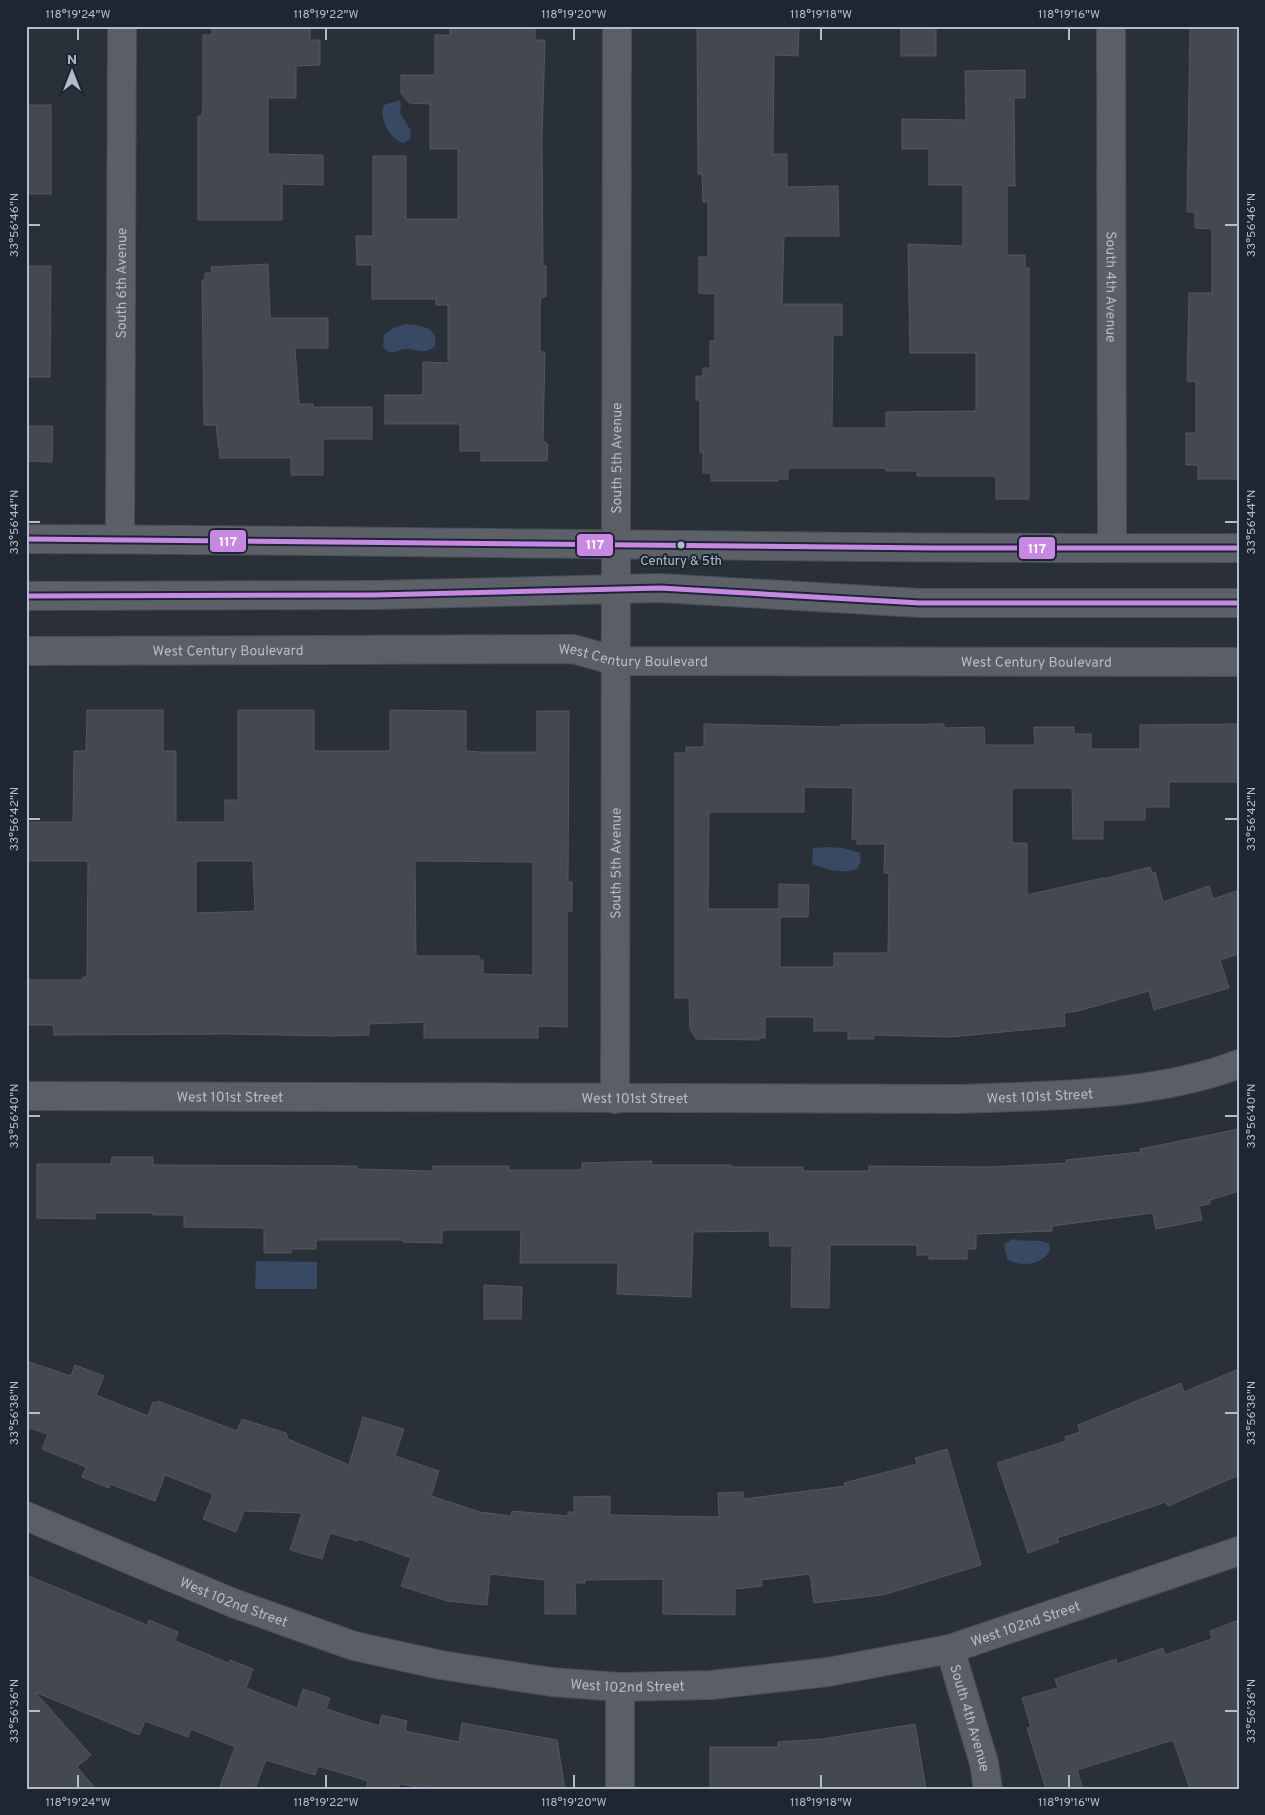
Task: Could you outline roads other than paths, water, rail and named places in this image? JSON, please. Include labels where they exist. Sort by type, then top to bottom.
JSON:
[{"type":"main road","points":[[26,539],[421,541],[616,546],[1239,548]]},
{"type":"main road","points":[[26,596],[374,595],[699,588],[920,603],[1239,603]]},
{"type":"street","name":"South 6th Avenue","points":[[120,539],[122,26]]},
{"type":"street","name":"South 5th Avenue","points":[[615,1099],[616,26]]},
{"type":"street","name":"South 4th Avenue","points":[[1110,26],[1112,548]]},
{"type":"street","name":"West Century Boulevard","points":[[26,651],[572,649],[616,661],[1239,662]]},
{"type":"street","name":"West 101st Street","points":[[26,1096],[960,1099],[1074,1094],[1175,1082],[1239,1064]]},
{"type":"street","name":"West 102nd Street","points":[[26,1516],[233,1603],[354,1646],[468,1670],[551,1682],[620,1687],[711,1684],[828,1672],[950,1649],[1239,1551]]},
{"type":"street","name":"South 4th Avenue","points":[[950,1649],[984,1763],[988,1789]]},
{"type":"street","points":[[620,1687],[620,1789]]},
{"type":"water","points":[[399,100],[401,104],[400,113],[411,131],[410,139],[404,143],[390,133],[383,116],[384,105]]},
{"type":"water","points":[[406,324],[422,326],[431,331],[434,335],[435,346],[425,351],[404,349],[393,353],[387,350],[383,346],[384,335],[391,329]]},
{"type":"water","points":[[813,848],[843,848],[860,853],[861,861],[857,869],[834,871],[812,864]]},
{"type":"water","points":[[1013,1239],[1045,1242],[1049,1244],[1050,1250],[1047,1255],[1037,1262],[1018,1264],[1007,1259],[1004,1244]]},
{"type":"water","points":[[256,1261],[317,1262],[317,1289],[255,1289]]},
{"type":"place","name":"Century & 5th","points":[[681,545]]}]
